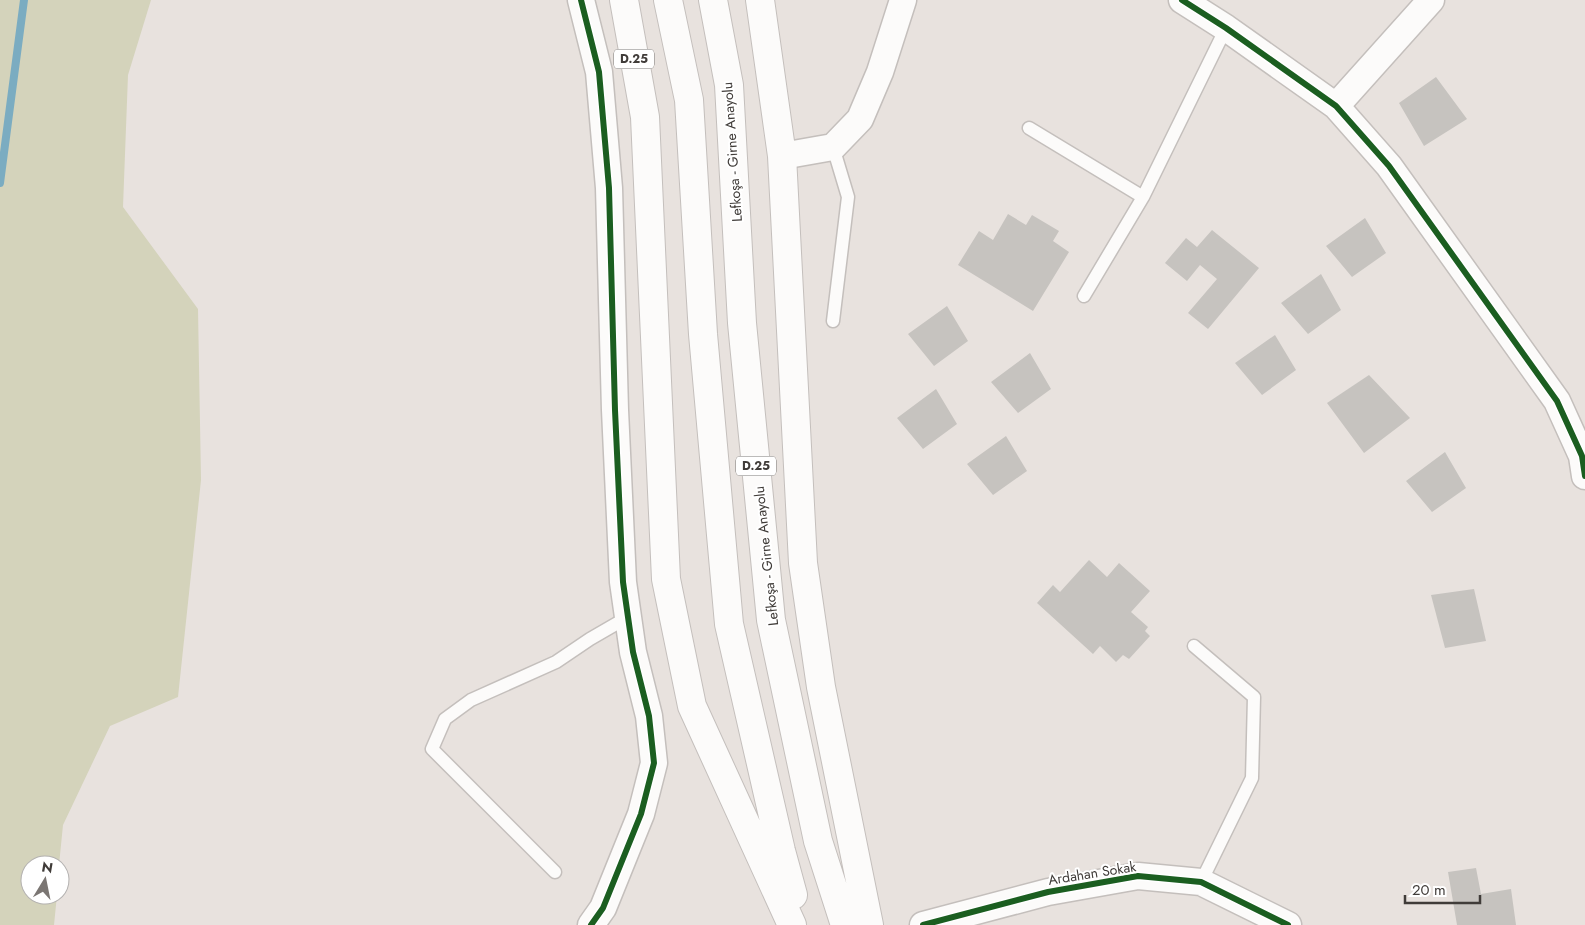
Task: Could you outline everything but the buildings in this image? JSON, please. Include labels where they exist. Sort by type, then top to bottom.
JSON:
[{"type":"highway","name":"D.25","points":[[624,0],[645,117],[666,579],[692,706],[792,925]]},
{"type":"highway","name":"D.25","points":[[668,0],[689,100],[703,334],[729,624],[781,851],[802,925]]},
{"type":"highway","name":"Lefkoşa - Girne Anayolu","points":[[713,0],[729,85],[742,323],[771,620],[818,840],[845,925]]},
{"type":"highway","points":[[760,0],[782,156],[803,563],[821,687],[869,925]]},
{"type":"street","points":[[581,0],[599,72],[609,188],[615,410],[623,582],[633,652],[649,716],[654,763],[641,814],[602,908],[591,925]]},
{"type":"street","points":[[782,156],[834,147],[860,119],[880,72],[903,0]]},
{"type":"street","points":[[1182,0],[1226,28],[1336,106],[1388,166],[1557,401],[1582,456],[1585,476]]},
{"type":"street","points":[[1336,106],[1431,0]]},
{"type":"street","name":"Ardahan Sokak","points":[[923,925],[1048,892],[1138,876],[1202,882],[1288,925]]},
{"type":"lane","points":[[1084,296],[1143,198],[1226,28]]},
{"type":"lane","points":[[1029,128],[1143,198]]},
{"type":"lane","points":[[832,321],[848,197],[834,147]]},
{"type":"lane","points":[[555,872],[432,749],[445,719],[471,700],[556,662],[628,617]]},
{"type":"lane","points":[[1194,646],[1254,697],[1252,778],[1202,882]]},
{"type":"green space","points":[[0,0],[151,0],[128,75],[123,207],[198,309],[201,480],[178,697],[110,726],[63,825],[60,855],[20,855],[20,905],[56,905],[54,925],[0,925]]},
{"type":"waterway","points":[[0,183],[24,0]]},
{"type":"cycle path","points":[[581,0],[599,72],[609,188],[615,410],[623,582],[633,652],[649,716],[654,763],[641,814],[603,908],[591,925]]},
{"type":"cycle path","points":[[1182,0],[1226,28],[1336,106],[1389,166],[1557,401],[1582,456],[1585,476]]},
{"type":"cycle path","points":[[923,925],[1048,892],[1138,876],[1201,882],[1288,925]]}]
